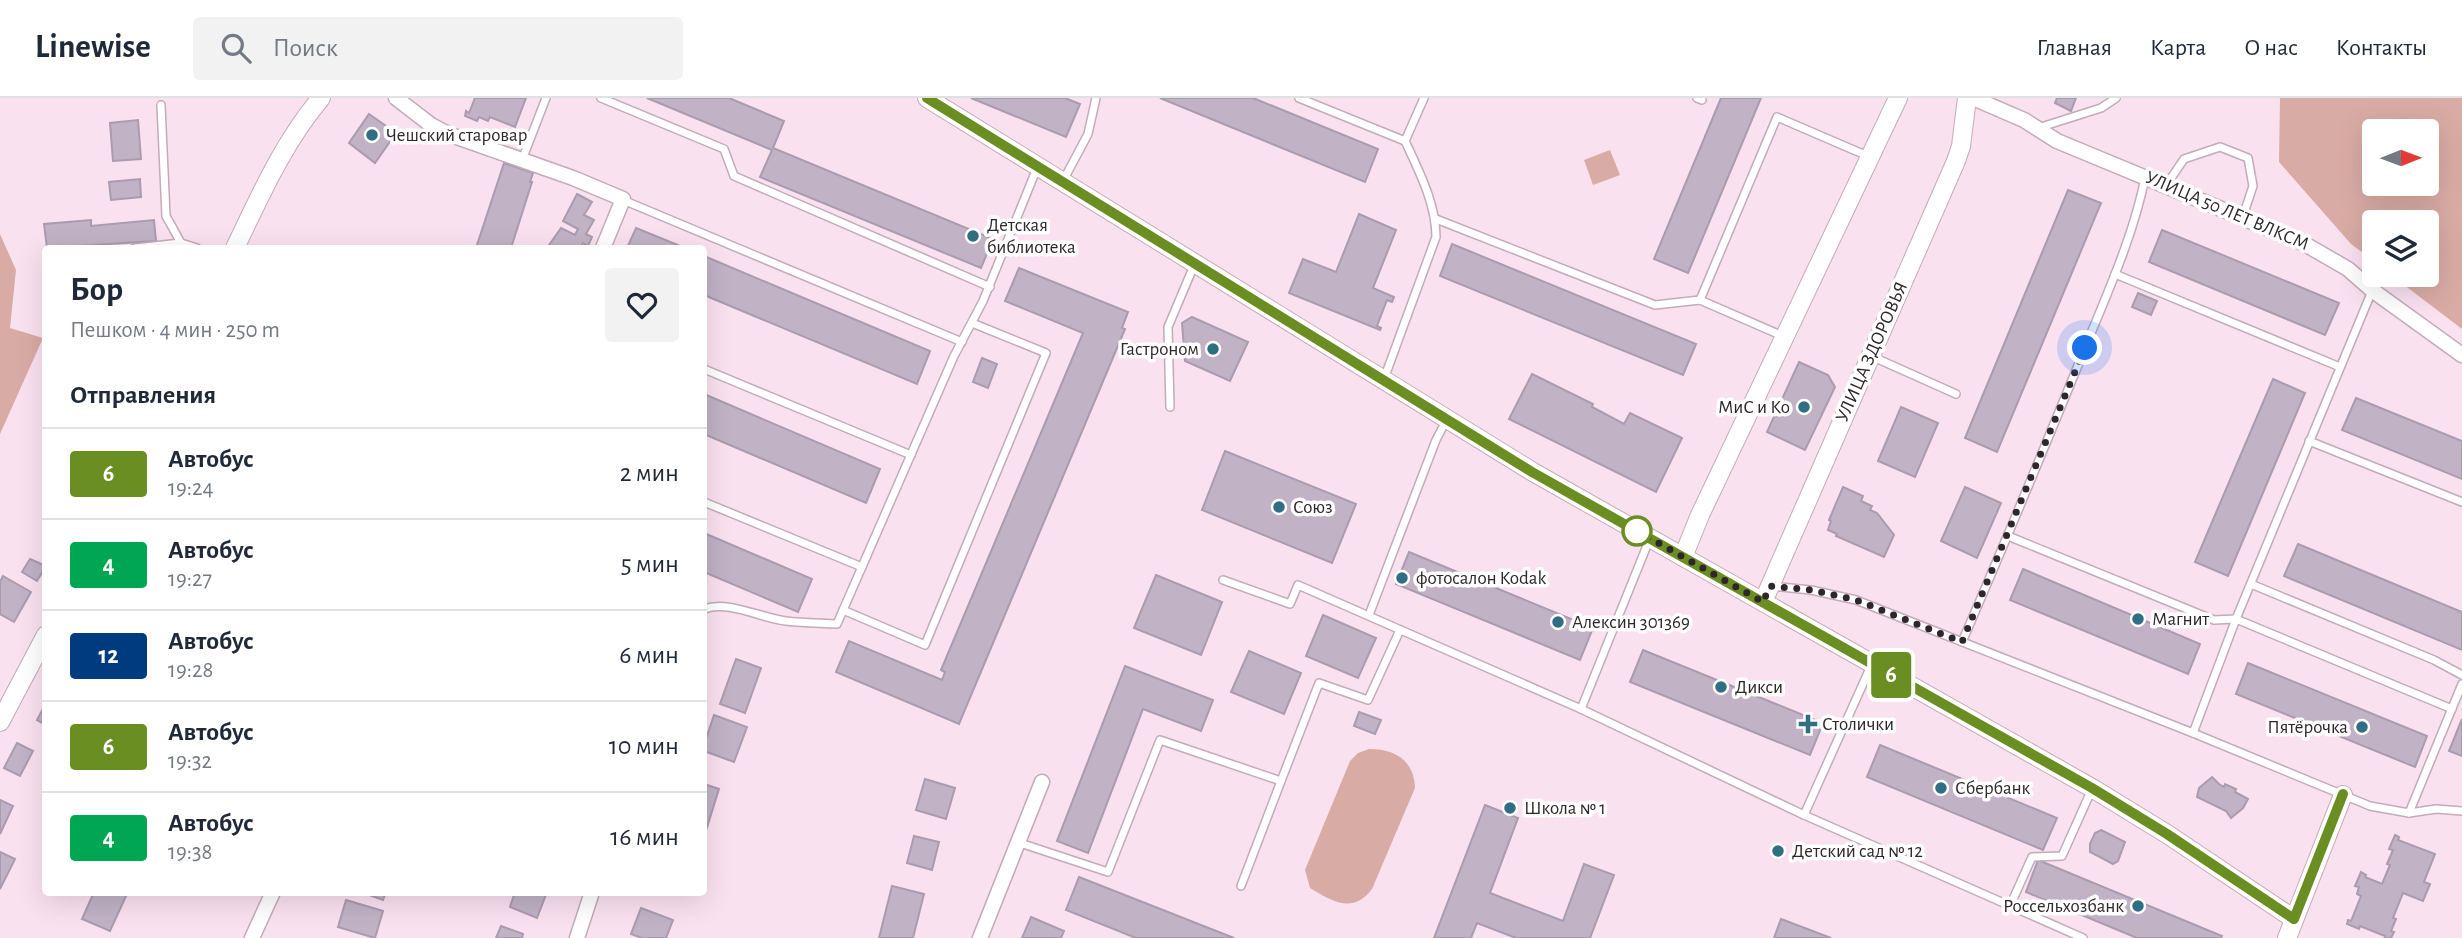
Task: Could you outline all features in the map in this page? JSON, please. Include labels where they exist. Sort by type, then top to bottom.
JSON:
[{"type":"street","points":[[236,245],[281,156],[321,98]]},
{"type":"street","points":[[396,98],[431,125],[448,134],[573,178],[623,199],[604,245]]},
{"type":"street","points":[[927,98],[1532,472],[1683,557],[1767,594],[1872,664],[2092,788],[2167,834],[2294,919]]},
{"type":"street","points":[[1683,557],[1700,515],[1898,98]]},
{"type":"street","name":"УЛИЦА ЗДОРОВЬЯ","points":[[1767,594],[1956,161],[1961,145],[1967,98]]},
{"type":"street","name":"УЛИЦА 50 ЛЕТ ВЛКСМ","points":[[1973,98],[2010,113],[2057,141],[2243,216],[2325,254],[2462,355]]},
{"type":"street","points":[[0,722],[42,643]]},
{"type":"street","points":[[980,938],[1042,782]]},
{"type":"street","points":[[2287,938],[2343,794]]},
{"type":"street","points":[[252,938],[271,896]]},
{"type":"street","points":[[577,938],[591,896]]},
{"type":"lane","points":[[522,161],[546,98]]},
{"type":"lane","points":[[601,98],[724,149],[734,176],[990,286]]},
{"type":"lane","points":[[1062,183],[1088,134],[1096,98]]},
{"type":"lane","points":[[1299,98],[1405,141],[1419,170],[1436,219],[1436,237],[1384,380]]},
{"type":"lane","points":[[1405,141],[1424,98]]},
{"type":"lane","points":[[2038,128],[2101,108],[2116,98]]},
{"type":"lane","points":[[161,105],[166,216],[181,243]]},
{"type":"lane","points":[[1699,300],[1777,117],[1871,157]]},
{"type":"lane","points":[[2167,184],[2184,159],[2220,147],[2248,158],[2253,186],[2243,216]]},
{"type":"lane","points":[[707,608],[727,607],[788,621],[837,624],[962,341],[990,286],[1037,168]]},
{"type":"lane","points":[[1962,642],[2115,274],[2137,215],[2146,176]]},
{"type":"lane","points":[[623,199],[962,341]]},
{"type":"lane","points":[[1436,219],[1656,305],[1699,300],[1786,337]]},
{"type":"lane","points":[[163,245],[187,245]]},
{"type":"lane","points":[[1170,407],[1168,327],[1195,263]]},
{"type":"lane","points":[[2115,274],[2340,367]]},
{"type":"lane","points":[[2193,733],[2236,619],[2372,290]]},
{"type":"lane","points":[[843,610],[925,645],[1046,353],[972,323]]},
{"type":"lane","points":[[1871,356],[1956,394]]},
{"type":"lane","points":[[707,370],[911,455]]},
{"type":"lane","points":[[1369,615],[1436,440],[1447,419]]},
{"type":"lane","points":[[2309,441],[2462,502]]},
{"type":"lane","points":[[707,503],[862,566]]},
{"type":"lane","points":[[2008,536],[2214,620],[2236,619],[2452,709]]},
{"type":"lane","points":[[1581,709],[1650,538]]},
{"type":"lane","points":[[1223,580],[1290,604],[1298,585],[1581,709],[1804,815],[2083,938]]},
{"type":"lane","points":[[2251,583],[2434,660],[2462,675]]},
{"type":"lane","points":[[1767,594],[1811,590],[1856,600],[2370,806],[2409,813],[2436,809],[2462,811]]},
{"type":"lane","points":[[1241,886],[1319,683],[1368,700],[1399,630]]},
{"type":"lane","points":[[1804,815],[1872,664]]},
{"type":"lane","points":[[2409,813],[2462,684]]},
{"type":"lane","points":[[1017,842],[1108,872],[1160,740],[1280,781]]},
{"type":"lane","points":[[2010,906],[2032,857],[2062,856],[2092,788]]},
{"type":"shaded area","points":[[2280,98],[2462,98],[2462,329],[2407,287],[2439,287],[2439,210],[2362,210],[2362,252],[2351,244],[2279,162]]},
{"type":"shaded area","points":[[1610,150],[1620,175],[1593,185],[1584,160]]},
{"type":"shaded area","points":[[0,234],[16,270],[10,328],[42,338],[42,340],[0,434]]},
{"type":"shaded area","points":[[1369,749],[1387,751],[1407,763],[1415,788],[1372,889],[1358,901],[1342,903],[1310,888],[1305,870],[1350,761],[1358,753]]},
{"type":"building","points":[[475,98],[526,98],[515,127],[490,117],[488,121],[479,117],[477,121],[465,116]]},
{"type":"building","points":[[647,98],[729,98],[784,121],[773,148],[993,239],[981,268],[760,177],[772,150]]},
{"type":"building","points":[[971,98],[1065,98],[1080,104],[1066,137]]},
{"type":"building","points":[[1160,98],[1253,98],[1378,149],[1365,182]]},
{"type":"building","points":[[1721,98],[1761,98],[1688,273],[1654,259]]},
{"type":"building","points":[[2057,98],[2076,98],[2071,111],[2055,103]]},
{"type":"building","points":[[369,114],[396,133],[375,163],[349,143]]},
{"type":"building","points":[[138,120],[141,159],[113,161],[110,123]]},
{"type":"building","points":[[504,163],[533,173],[512,245],[477,245]]},
{"type":"building","points":[[140,179],[141,197],[111,200],[109,182]]},
{"type":"building","points":[[2068,190],[2101,203],[1997,452],[1965,438]]},
{"type":"building","points":[[577,194],[592,202],[584,215],[594,220],[586,234],[592,237],[588,245],[549,245],[561,228],[575,235],[578,229],[563,221]]},
{"type":"building","points":[[1359,214],[1396,230],[1373,288],[1394,297],[1392,302],[1387,300],[1377,326],[1380,330],[1289,293],[1303,259],[1336,272]]},
{"type":"building","points":[[91,220],[91,226],[154,220],[156,241],[47,245],[44,224]]},
{"type":"building","points":[[636,228],[678,245],[628,245]]},
{"type":"building","points":[[2162,230],[2339,303],[2325,335],[2149,262]]},
{"type":"building","points":[[1452,244],[1696,344],[1683,375],[1440,276]]},
{"type":"building","points":[[707,257],[930,351],[917,384],[707,296]]},
{"type":"building","points":[[1019,268],[1128,312],[1122,328],[1125,329],[959,724],[836,672],[849,641],[942,680],[945,672],[941,670],[1083,333],[1005,301]]},
{"type":"building","points":[[2138,293],[2157,301],[2151,315],[2132,307]]},
{"type":"building","points":[[1192,317],[1248,342],[1230,381],[1185,361],[1182,323]]},
{"type":"building","points":[[982,358],[997,364],[988,388],[973,382]]},
{"type":"building","points":[[1799,362],[1828,375],[1835,387],[1805,450],[1767,432]]},
{"type":"building","points":[[1532,374],[1593,404],[1592,407],[1624,424],[1630,413],[1682,438],[1656,492],[1509,419]]},
{"type":"building","points":[[2273,379],[2305,393],[2228,576],[2195,562]]},
{"type":"building","points":[[707,395],[880,469],[866,503],[707,435]]},
{"type":"building","points":[[2356,398],[2462,441],[2462,479],[2342,430]]},
{"type":"building","points":[[1901,407],[1938,423],[1915,477],[1878,461]]},
{"type":"building","name":"Союз","points":[[1225,451],[1356,504],[1332,563],[1202,510]]},
{"type":"building","points":[[1843,487],[1863,496],[1861,501],[1872,506],[1870,510],[1877,513],[1894,535],[1884,557],[1828,530],[1829,520]]},
{"type":"building","points":[[1965,487],[2001,503],[1977,558],[1941,541]]},
{"type":"building","points":[[707,534],[812,579],[798,612],[707,573]]},
{"type":"building","points":[[2298,544],[2462,612],[2462,650],[2284,576]]},
{"type":"building","points":[[1409,552],[1593,628],[1580,660],[1396,584]]},
{"type":"building","points":[[30,559],[42,564],[42,573],[37,581],[22,572]]},
{"type":"building","points":[[2023,569],[2200,644],[2188,674],[2010,600]]},
{"type":"building","points":[[1156,575],[1222,602],[1201,655],[1134,628]]},
{"type":"building","points":[[3,576],[31,592],[14,622],[0,614],[0,582]]},
{"type":"building","points":[[1323,615],[1376,638],[1358,678],[1306,656]]},
{"type":"building","points":[[1643,650],[1823,723],[1810,755],[1630,682]]},
{"type":"building","points":[[1249,651],[1301,673],[1284,714],[1231,692]]},
{"type":"building","points":[[736,659],[761,668],[745,713],[720,704]]},
{"type":"building","points":[[2248,663],[2427,736],[2415,767],[2236,694]]},
{"type":"building","points":[[1125,666],[1213,700],[1201,731],[1143,709],[1088,853],[1057,841]]},
{"type":"building","points":[[1359,712],[1381,720],[1375,734],[1354,726]]},
{"type":"building","points":[[714,715],[747,727],[734,762],[707,752],[707,736]]},
{"type":"building","points":[[2462,719],[2462,756],[2449,751]]},
{"type":"building","points":[[17,743],[33,751],[20,776],[4,768]]},
{"type":"building","points":[[1880,745],[2057,818],[2043,850],[1867,777]]},
{"type":"building","points":[[2212,777],[2219,784],[2236,789],[2235,792],[2248,799],[2243,808],[2231,818],[2226,811],[2197,797],[2199,788]]},
{"type":"building","points":[[925,779],[955,788],[946,819],[916,810]]},
{"type":"building","points":[[707,785],[719,789],[707,827]]},
{"type":"building","points":[[0,800],[13,806],[0,834]]},
{"type":"building","points":[[1485,805],[1518,818],[1490,893],[1563,921],[1584,864],[1614,875],[1590,938],[1516,938],[1477,923],[1471,938],[1434,938]]},
{"type":"building","points":[[2101,830],[2125,842],[2118,861],[2113,864],[2090,852],[2095,833]]},
{"type":"building","points":[[2395,835],[2399,837],[2398,840],[2435,854],[2424,882],[2430,884],[2423,901],[2403,893],[2393,918],[2396,919],[2391,931],[2394,932],[2391,938],[2385,938],[2360,926],[2359,929],[2347,924],[2348,920],[2351,921],[2361,896],[2357,894],[2359,887],[2355,886],[2361,872],[2365,877],[2382,884],[2390,865],[2387,864],[2393,850],[2389,849]]},
{"type":"building","points":[[914,836],[939,842],[932,870],[907,863]]},
{"type":"building","points":[[0,852],[15,859],[0,889]]},
{"type":"building","points":[[2038,860],[2222,936],[2137,938],[2026,892]]},
{"type":"building","points":[[1079,877],[1234,938],[1136,938],[1066,910]]},
{"type":"building","points":[[892,886],[924,894],[913,938],[879,938]]},
{"type":"building","points":[[92,896],[126,896],[110,931],[82,919]]},
{"type":"building","points":[[514,896],[545,896],[537,918],[510,907]]},
{"type":"building","points":[[346,900],[383,911],[375,938],[338,927]]},
{"type":"building","points":[[641,908],[673,920],[666,938],[642,938],[631,934]]},
{"type":"building","points":[[1031,917],[1064,931],[1061,938],[1022,938]]},
{"type":"building","points":[[1781,919],[1831,938],[1774,938]]},
{"type":"building","points":[[501,926],[523,934],[522,938],[496,938]]},
{"type":"bus line","name":"6","points":[[927,98],[1532,472],[2092,788],[2167,834],[2294,919],[2343,794]]},
{"type":"place","name":"Чешский старовар","points":[[372,135]]},
{"type":"place","name":"Детская библиотека","points":[[973,236]]},
{"type":"place","name":"Гастроном","points":[[1213,349]]},
{"type":"place","name":"МиС и Ко","points":[[1804,407]]},
{"type":"place","name":"Союз","points":[[1279,507]]},
{"type":"place","name":"фотосалон Kodak","points":[[1402,578]]},
{"type":"place","name":"Магнит","points":[[2138,619]]},
{"type":"place","name":"Алексин 301369","points":[[1558,622]]},
{"type":"place","name":"Дикси","points":[[1721,687]]},
{"type":"place","name":"Столички","points":[[1808,724]]},
{"type":"place","name":"Пятёрочка","points":[[2362,727]]},
{"type":"place","name":"Сбербанк","points":[[1941,788]]},
{"type":"place","name":"Школа № 1","points":[[1510,808]]},
{"type":"place","name":"Детский сад № 12","points":[[1778,851]]},
{"type":"place","name":"Россельхозбанк","points":[[2138,906]]},
{"type":"route","points":[[1637,531],[1763,602],[1770,586],[1811,590],[1856,600],[1962,642],[2085,348]]}]
